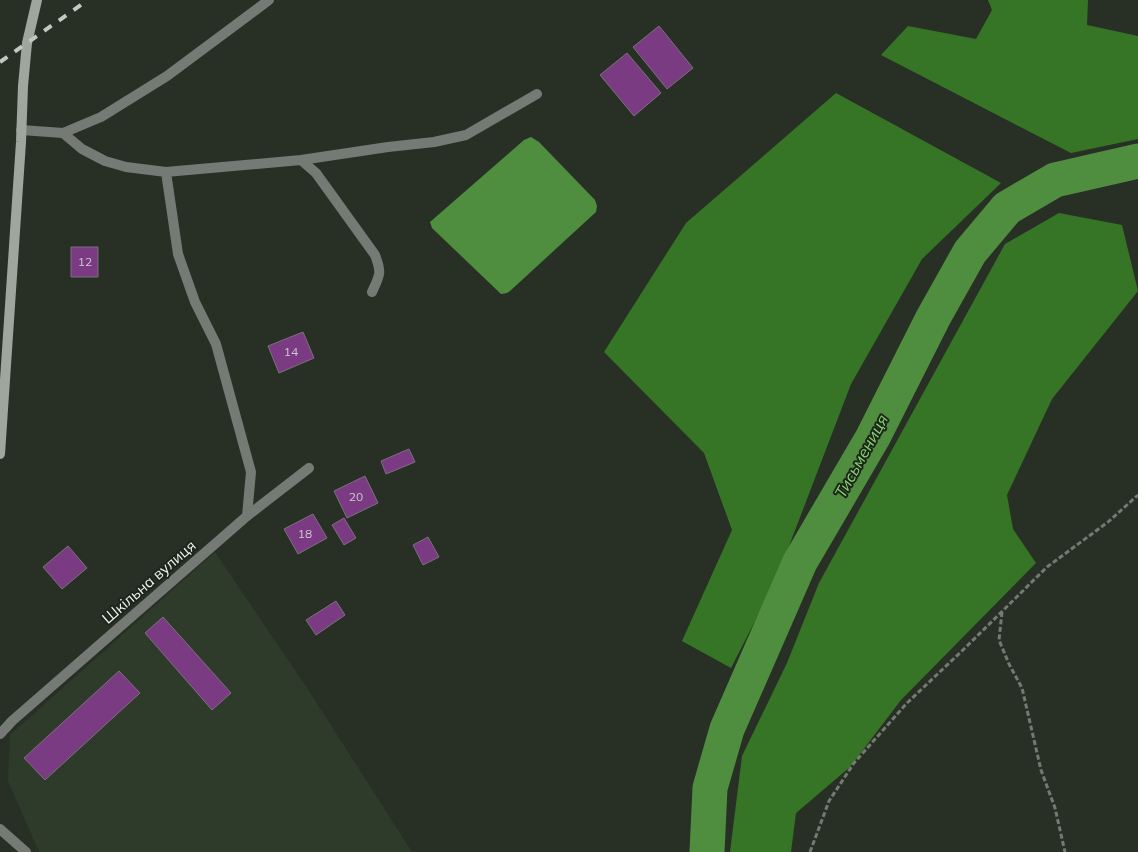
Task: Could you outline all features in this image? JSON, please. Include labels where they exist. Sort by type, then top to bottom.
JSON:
[{"type":"main road","points":[[0,454],[23,86],[27,43],[36,0]]},
{"type":"street","points":[[21,130],[63,133],[101,116],[167,76],[269,0]]},
{"type":"street","points":[[63,133],[82,148],[105,161],[126,167],[166,172],[301,160],[434,142],[466,135],[537,94]]},
{"type":"street","points":[[301,160],[316,173],[375,255],[380,268],[380,276],[372,292]]},
{"type":"street","points":[[166,172],[178,254],[195,302],[216,344],[251,472],[247,516]]},
{"type":"street","name":"Шкільна вулиця","points":[[0,734],[12,721],[247,516],[309,468]]},
{"type":"street","points":[[0,829],[26,852]]},
{"type":"path","points":[[810,852],[829,800],[854,763],[907,703],[1047,567],[1108,522],[1138,495]]},
{"type":"path","points":[[1002,611],[999,640],[1022,688],[1041,770],[1055,808],[1065,852]]},
{"type":"shaded area","points":[[988,0],[1088,0],[1087,25],[1138,36],[1138,139],[1071,153],[881,55],[908,26],[976,39],[992,10]]},
{"type":"shaded area","points":[[836,93],[1001,183],[922,259],[851,384],[776,580],[731,668],[682,641],[732,530],[704,453],[604,352],[686,223]]},
{"type":"shaded area","points":[[531,137],[539,142],[595,200],[596,212],[510,291],[501,294],[432,228],[430,222],[524,140]]},
{"type":"shaded area","points":[[1059,213],[1122,225],[1138,291],[1052,399],[1007,495],[1013,529],[1036,563],[901,700],[850,767],[796,813],[791,852],[730,852],[742,756],[787,663],[819,583],[1005,244]]},
{"type":"shaded area","points":[[215,552],[311,694],[412,852],[39,852],[8,781],[10,735]]},
{"type":"building","points":[[659,26],[693,68],[667,89],[633,47]]},
{"type":"building","points":[[627,53],[661,93],[634,116],[600,75]]},
{"type":"building","points":[[71,247],[98,247],[98,277],[71,277]]},
{"type":"building","points":[[303,332],[314,358],[279,373],[268,346]]},
{"type":"building","points":[[409,449],[415,462],[386,474],[381,461]]},
{"type":"building","points":[[365,476],[378,503],[347,518],[334,491]]},
{"type":"building","points":[[313,514],[327,538],[298,554],[284,529]]},
{"type":"building","points":[[344,518],[356,538],[344,545],[332,525]]},
{"type":"building","points":[[428,537],[439,557],[423,565],[413,545]]},
{"type":"building","points":[[68,546],[87,568],[62,589],[43,567]]},
{"type":"building","points":[[336,601],[345,615],[316,635],[306,620]]},
{"type":"building","points":[[163,617],[231,693],[212,710],[145,633]]},
{"type":"building","points":[[119,671],[140,693],[45,780],[24,758]]},
{"type":"waterway","name":"Тисьмениця","points":[[707,852],[710,788],[727,729],[800,562],[873,437],[933,318],[970,252],[1007,208],[1055,180],[1138,161]]},
{"type":"railway","points":[[0,62],[88,0]]}]
